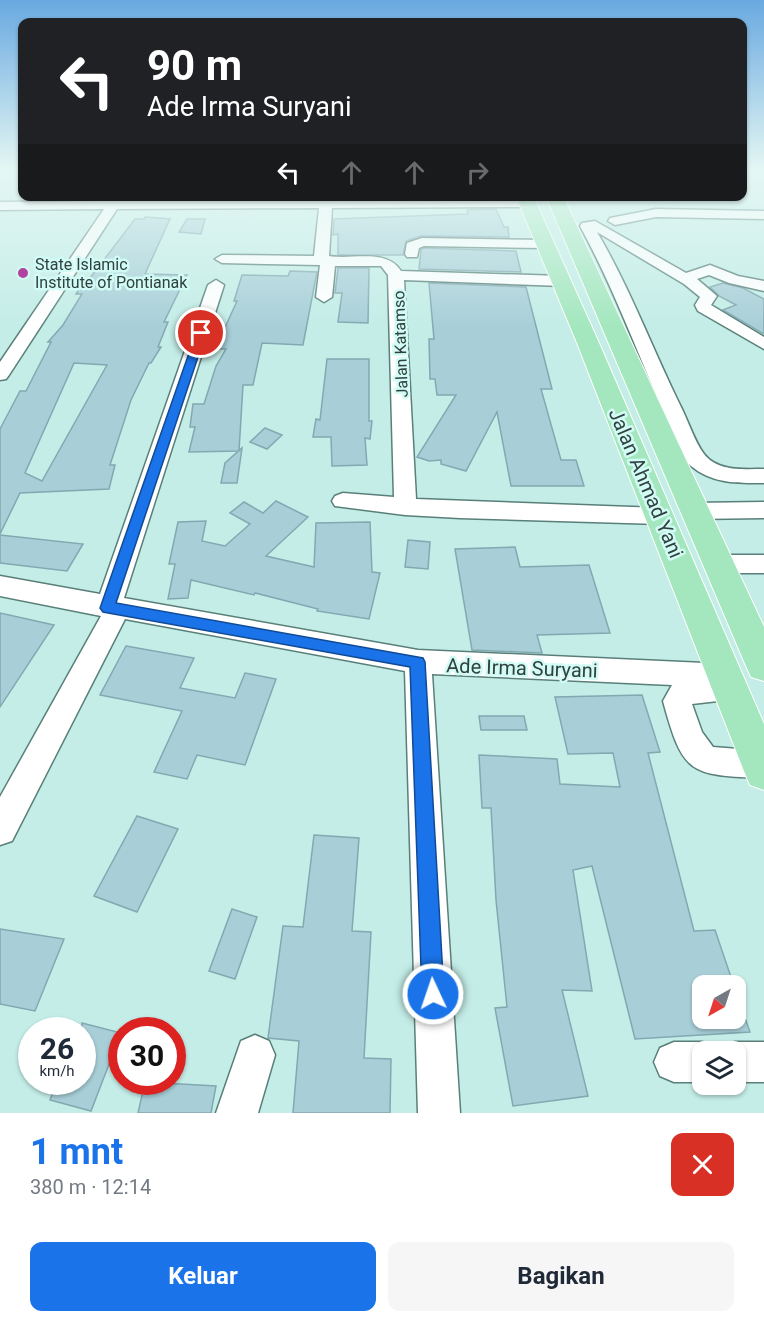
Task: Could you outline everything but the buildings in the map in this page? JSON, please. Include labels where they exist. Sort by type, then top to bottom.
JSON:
[{"type":"main road","name":"Jalan Ahmad Yani","points":[[540,223],[545,244],[729,682],[762,767]]},
{"type":"main road","name":"Jalan Ahmad Yani","points":[[549,223],[622,344],[764,666]]},
{"type":"main road","points":[[588,343],[622,344]]},
{"type":"street","points":[[0,375],[102,223]]},
{"type":"street","points":[[324,297],[326,223]]},
{"type":"street","points":[[764,362],[760,354],[764,345],[704,308],[703,305],[710,299],[709,296],[685,278],[591,225],[659,381],[696,459],[711,470],[728,476],[764,476]]},
{"type":"street","points":[[412,254],[412,246],[422,242],[545,244]]},
{"type":"street","points":[[222,258],[383,262],[390,265],[396,275]]},
{"type":"street","points":[[685,278],[710,270],[734,280],[764,286]]},
{"type":"street","name":"Jalan Katamso","points":[[405,507],[396,275],[562,281]]},
{"type":"street","points":[[0,829],[112,609],[216,285]]},
{"type":"street","points":[[343,501],[405,507],[660,516]]},
{"type":"street","points":[[694,511],[764,510]]},
{"type":"street","points":[[718,564],[762,559]]},
{"type":"street","name":"Ade Irma Suryani","points":[[0,586],[112,609],[418,662],[729,682]]},
{"type":"street","points":[[418,662],[439,1113]]},
{"type":"street","points":[[729,682],[683,692],[677,700],[683,721],[699,755],[705,760],[762,767]]},
{"type":"street","points":[[237,1113],[255,1055]]},
{"type":"street","points":[[746,1062],[764,1062]]},
{"type":"place","name":"State Islamic Institute of Pontianak","points":[[23,273]]},
{"type":"route","points":[[201,333],[108,608],[418,662],[433,994]]}]
